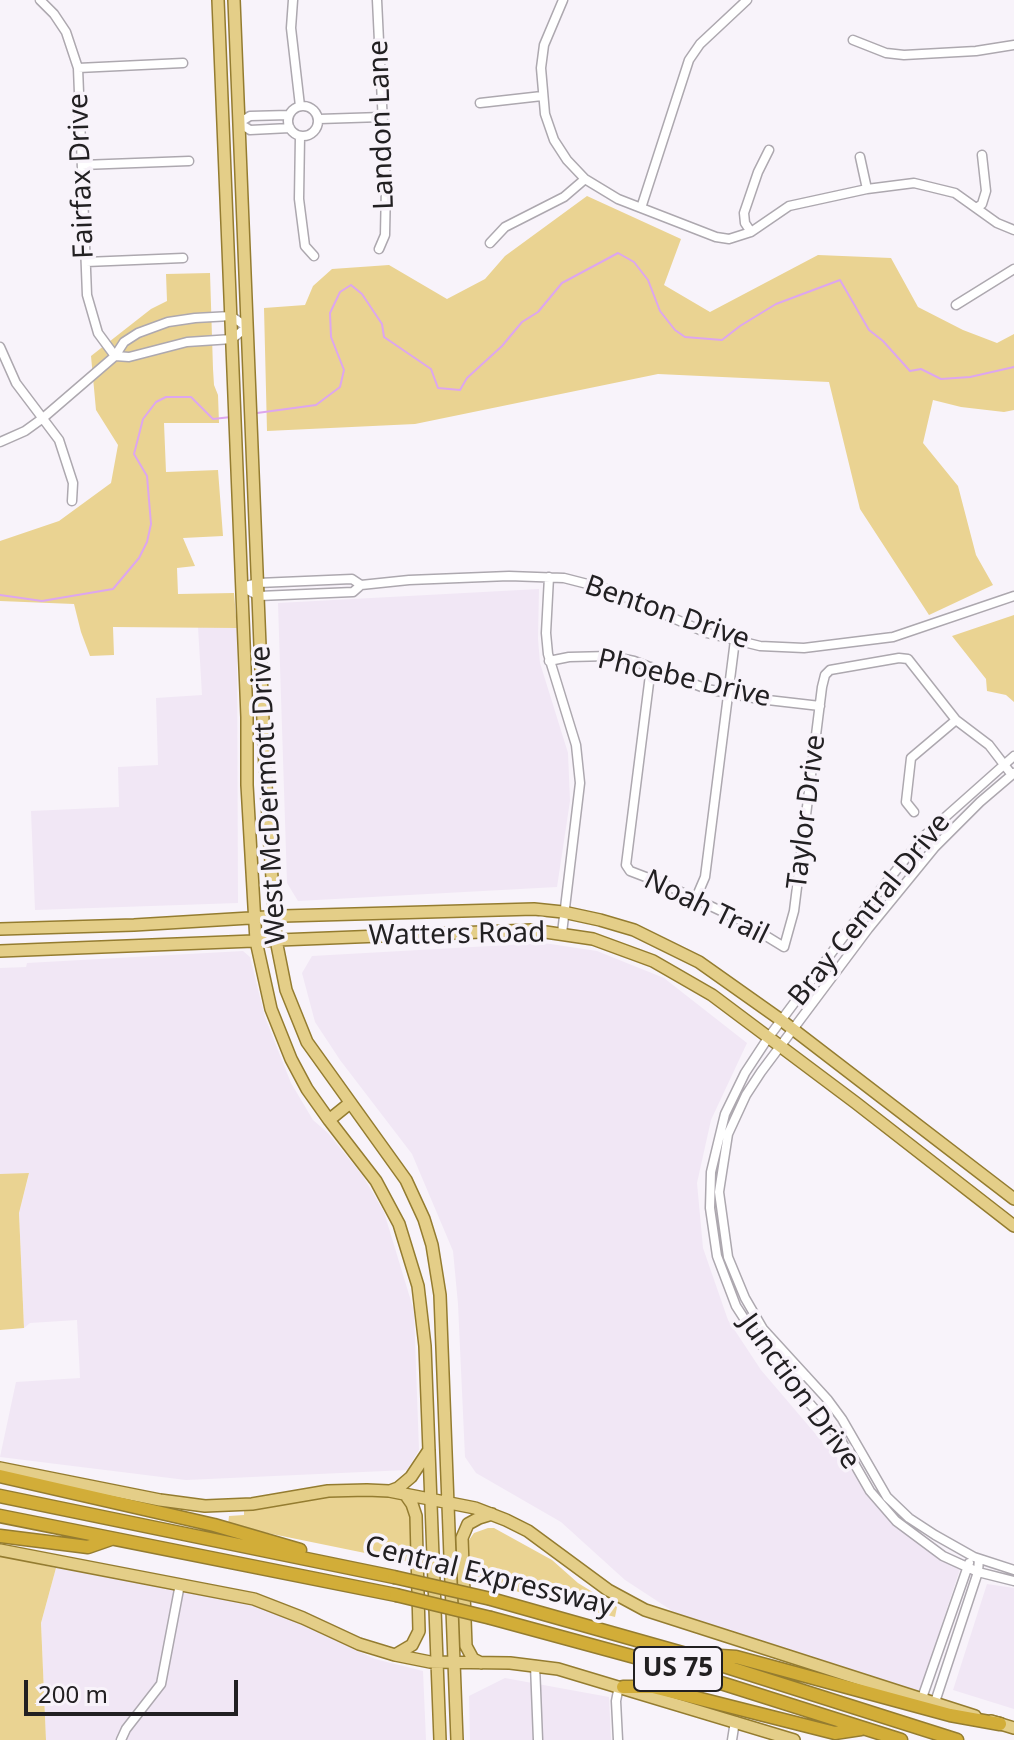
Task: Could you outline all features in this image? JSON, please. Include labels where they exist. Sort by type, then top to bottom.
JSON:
[{"type":"highway","points":[[0,1476],[239,1531],[277,1541],[337,1564]]},
{"type":"highway","name":"Central Expressway","points":[[0,1496],[337,1564],[491,1599],[686,1654],[957,1740]]},
{"type":"highway","name":"Central Expressway","points":[[0,1516],[396,1595],[491,1618],[651,1661],[901,1740]]},
{"type":"highway","points":[[0,1536],[88,1547],[112,1538]]},
{"type":"highway","points":[[686,1654],[736,1657],[950,1715],[1000,1724]]},
{"type":"highway","points":[[621,1686],[653,1687],[835,1733],[864,1728]]},
{"type":"main road","name":"West McDermott Drive","points":[[218,0],[253,919],[265,989],[278,1028],[307,1089],[387,1200],[413,1265],[421,1297],[440,1740]]},
{"type":"main road","name":"West McDermott Drive","points":[[234,0],[273,917],[286,990],[299,1024],[321,1065],[389,1154],[415,1200],[432,1245],[440,1295],[457,1740]]},
{"type":"main road","points":[[223,123],[239,123]]},
{"type":"main road","points":[[246,771],[265,770]]},
{"type":"main road","name":"Watters Road","points":[[0,929],[534,909],[600,920],[660,941],[699,962],[781,1020],[1014,1199]]},
{"type":"main road","name":"Watters Road","points":[[0,951],[532,930],[562,933],[614,945],[663,966],[712,995],[1014,1226]]},
{"type":"main road","points":[[329,1120],[350,1103]]},
{"type":"main road","points":[[421,1297],[440,1295]]},
{"type":"main road","points":[[389,1491],[411,1477],[429,1450]]},
{"type":"main road","points":[[0,1468],[205,1506],[252,1504],[328,1491],[389,1491],[448,1502],[493,1514],[528,1531],[608,1590],[645,1610],[1014,1728]]},
{"type":"main road","points":[[395,1655],[412,1645],[419,1631],[416,1516],[405,1494]]},
{"type":"main road","points":[[481,1663],[473,1659],[466,1646],[462,1538],[473,1521],[493,1514]]},
{"type":"main road","points":[[0,1550],[254,1599],[359,1644],[395,1655],[437,1662],[535,1665],[621,1686],[794,1740]]},
{"type":"street","name":"Fairfax Drive","points":[[40,0],[66,32],[78,68],[90,313],[98,333],[115,356]]},
{"type":"street","points":[[293,0],[291,28],[300,106]]},
{"type":"street","name":"Landon Lane","points":[[377,0],[386,175],[385,235],[379,249]]},
{"type":"street","points":[[562,0],[544,45],[541,68],[545,114],[554,140],[585,179],[618,199],[716,237],[729,239],[751,232],[789,206],[867,189],[927,184],[955,193],[997,223],[1014,230]]},
{"type":"street","points":[[641,208],[689,60],[700,44],[747,0]]},
{"type":"street","points":[[853,40],[886,53],[904,55],[976,51],[1014,45]]},
{"type":"street","points":[[78,68],[183,63]]},
{"type":"street","points":[[480,103],[542,96]]},
{"type":"street","points":[[300,106],[289,115],[250,116],[239,123],[250,130],[290,128],[300,136]]},
{"type":"street","points":[[300,106],[314,110],[319,119]]},
{"type":"street","points":[[289,115],[290,128]]},
{"type":"street","points":[[319,119],[382,117]]},
{"type":"street","points":[[300,136],[313,133],[319,119]]},
{"type":"street","points":[[300,136],[299,199],[305,246],[314,256]]},
{"type":"street","points":[[751,232],[745,223],[744,213],[769,150]]},
{"type":"street","points":[[978,207],[986,191],[982,155]]},
{"type":"street","points":[[860,157],[867,189]]},
{"type":"street","points":[[82,165],[189,161]]},
{"type":"street","points":[[490,243],[505,227],[564,197],[585,179]]},
{"type":"street","points":[[86,262],[183,258]]},
{"type":"street","points":[[956,305],[1014,269]]},
{"type":"street","points":[[0,442],[25,431],[43,418],[115,356],[131,337],[168,322],[231,316],[247,327],[232,339],[187,342],[129,357],[115,356]]},
{"type":"street","points":[[0,347],[16,383],[65,453],[73,483],[72,501]]},
{"type":"street","name":"Benton Drive","points":[[242,587],[258,590],[352,579],[361,585],[494,576],[578,580],[607,589],[707,633],[760,646],[804,648],[872,641],[912,631],[1014,596]]},
{"type":"street","points":[[549,577],[546,633],[549,661],[576,745],[580,783],[562,933]]},
{"type":"street","points":[[696,898],[705,877],[735,640]]},
{"type":"street","name":"Phoebe Drive","points":[[549,661],[610,656],[651,667],[707,689],[820,706]]},
{"type":"street","name":"Taylor Drive","points":[[784,947],[794,911],[825,675],[835,668],[908,659],[956,720]]},
{"type":"street","name":"Noah Trail","points":[[651,667],[626,859],[628,869],[696,898],[784,947]]},
{"type":"street","points":[[914,812],[906,802],[911,758],[956,720],[989,745],[1013,774]]},
{"type":"street","name":"Bray Central Drive","points":[[768,1038],[924,836],[1014,756]]},
{"type":"street","name":"Bray Central Drive","points":[[780,1046],[935,847],[1013,774]]},
{"type":"street","points":[[134,925],[134,946]]},
{"type":"street","name":"Junction Drive","points":[[768,1038],[745,1073],[725,1114],[711,1172],[710,1208],[714,1243],[736,1306],[759,1343],[839,1437],[870,1491],[883,1507],[923,1543],[943,1556],[978,1572],[1014,1581]]},
{"type":"street","name":"Junction Drive","points":[[780,1046],[746,1095],[728,1134],[720,1208],[734,1275],[763,1329],[842,1419],[887,1497],[909,1518],[976,1558],[1014,1570]]},
{"type":"street","points":[[724,1158],[722,1150],[729,1125],[725,1114]]},
{"type":"street","points":[[759,1343],[798,1376],[806,1376]]},
{"type":"street","points":[[922,1698],[965,1567],[976,1558]]},
{"type":"street","points":[[935,1702],[978,1572],[976,1558]]},
{"type":"street","points":[[121,1740],[161,1684],[180,1584]]},
{"type":"street","points":[[535,1665],[538,1740]]},
{"type":"street","points":[[618,1740],[616,1701],[621,1686]]},
{"type":"street","points":[[732,1740],[735,1721]]},
{"type":"shaded area","points":[[587,196],[681,239],[664,285],[710,312],[818,255],[891,258],[918,307],[997,343],[1014,334],[1014,410],[1004,412],[961,407],[933,400],[923,443],[958,486],[976,555],[993,585],[929,615],[860,509],[829,382],[658,374],[415,424],[267,431],[264,308],[305,305],[313,286],[332,269],[389,265],[447,299],[485,279],[505,256]]},
{"type":"shaded area","points":[[210,273],[213,369],[219,423],[164,423],[166,472],[218,470],[223,536],[183,538],[195,566],[177,568],[178,594],[234,593],[237,628],[113,627],[114,655],[90,656],[74,604],[0,601],[0,541],[59,521],[111,483],[118,445],[96,410],[91,356],[151,309],[167,301],[166,274]]},
{"type":"shaded area","points":[[539,589],[540,663],[568,753],[570,801],[557,887],[298,901],[287,883],[278,603]]},
{"type":"shaded area","points":[[1014,615],[1014,702],[1006,695],[987,691],[986,679],[952,636]]},
{"type":"shaded area","points":[[198,627],[237,628],[238,903],[35,910],[31,811],[119,807],[118,767],[158,765],[156,698],[202,695]]},
{"type":"shaded area","points":[[544,943],[597,951],[664,978],[747,1043],[711,1120],[697,1183],[703,1248],[728,1320],[761,1370],[831,1452],[960,1569],[920,1691],[674,1612],[625,1580],[561,1522],[476,1473],[465,1457],[453,1251],[412,1154],[315,1022],[302,973],[312,956]]},
{"type":"shaded area","points":[[243,951],[250,957],[265,1017],[291,1083],[313,1120],[328,1133],[363,1176],[384,1212],[414,1311],[419,1450],[407,1470],[186,1480],[0,1457],[16,1382],[80,1378],[77,1320],[30,1323],[24,1328],[19,1213],[29,1174],[0,1174],[0,968],[26,967],[27,963]]},
{"type":"shaded area","points":[[29,1173],[19,1213],[24,1328],[0,1330],[0,1174]]},
{"type":"shaded area","points":[[350,1494],[382,1495],[401,1499],[410,1506],[414,1563],[228,1525],[229,1516],[244,1515],[244,1509]]},
{"type":"shaded area","points":[[494,1528],[552,1560],[578,1583],[617,1607],[615,1617],[469,1579],[469,1540],[474,1533]]},
{"type":"shaded area","points":[[0,1556],[56,1568],[41,1623],[46,1740],[0,1740]]},
{"type":"shaded area","points":[[56,1568],[261,1606],[375,1659],[423,1671],[426,1740],[46,1740],[41,1623]]},
{"type":"shaded area","points":[[987,1584],[1014,1588],[1014,1709],[953,1690]]},
{"type":"shaded area","points":[[505,1678],[609,1697],[611,1740],[470,1740],[469,1696]]},
{"type":"waterway","points":[[257,413],[316,405],[340,387],[344,370],[331,337],[330,313],[340,292],[351,285],[362,294],[382,324],[384,337],[431,369],[438,388],[460,390],[467,378],[502,346],[522,322],[538,312],[562,283],[618,253],[634,262],[648,280],[660,311],[685,337],[722,340],[776,304],[840,280],[869,330],[910,371],[921,369],[941,379],[970,377],[1014,367]]},
{"type":"waterway","points":[[0,595],[42,601],[113,589],[139,558],[151,524],[147,476],[134,454],[143,419],[156,402],[166,397],[191,397],[213,419],[231,417]]}]
